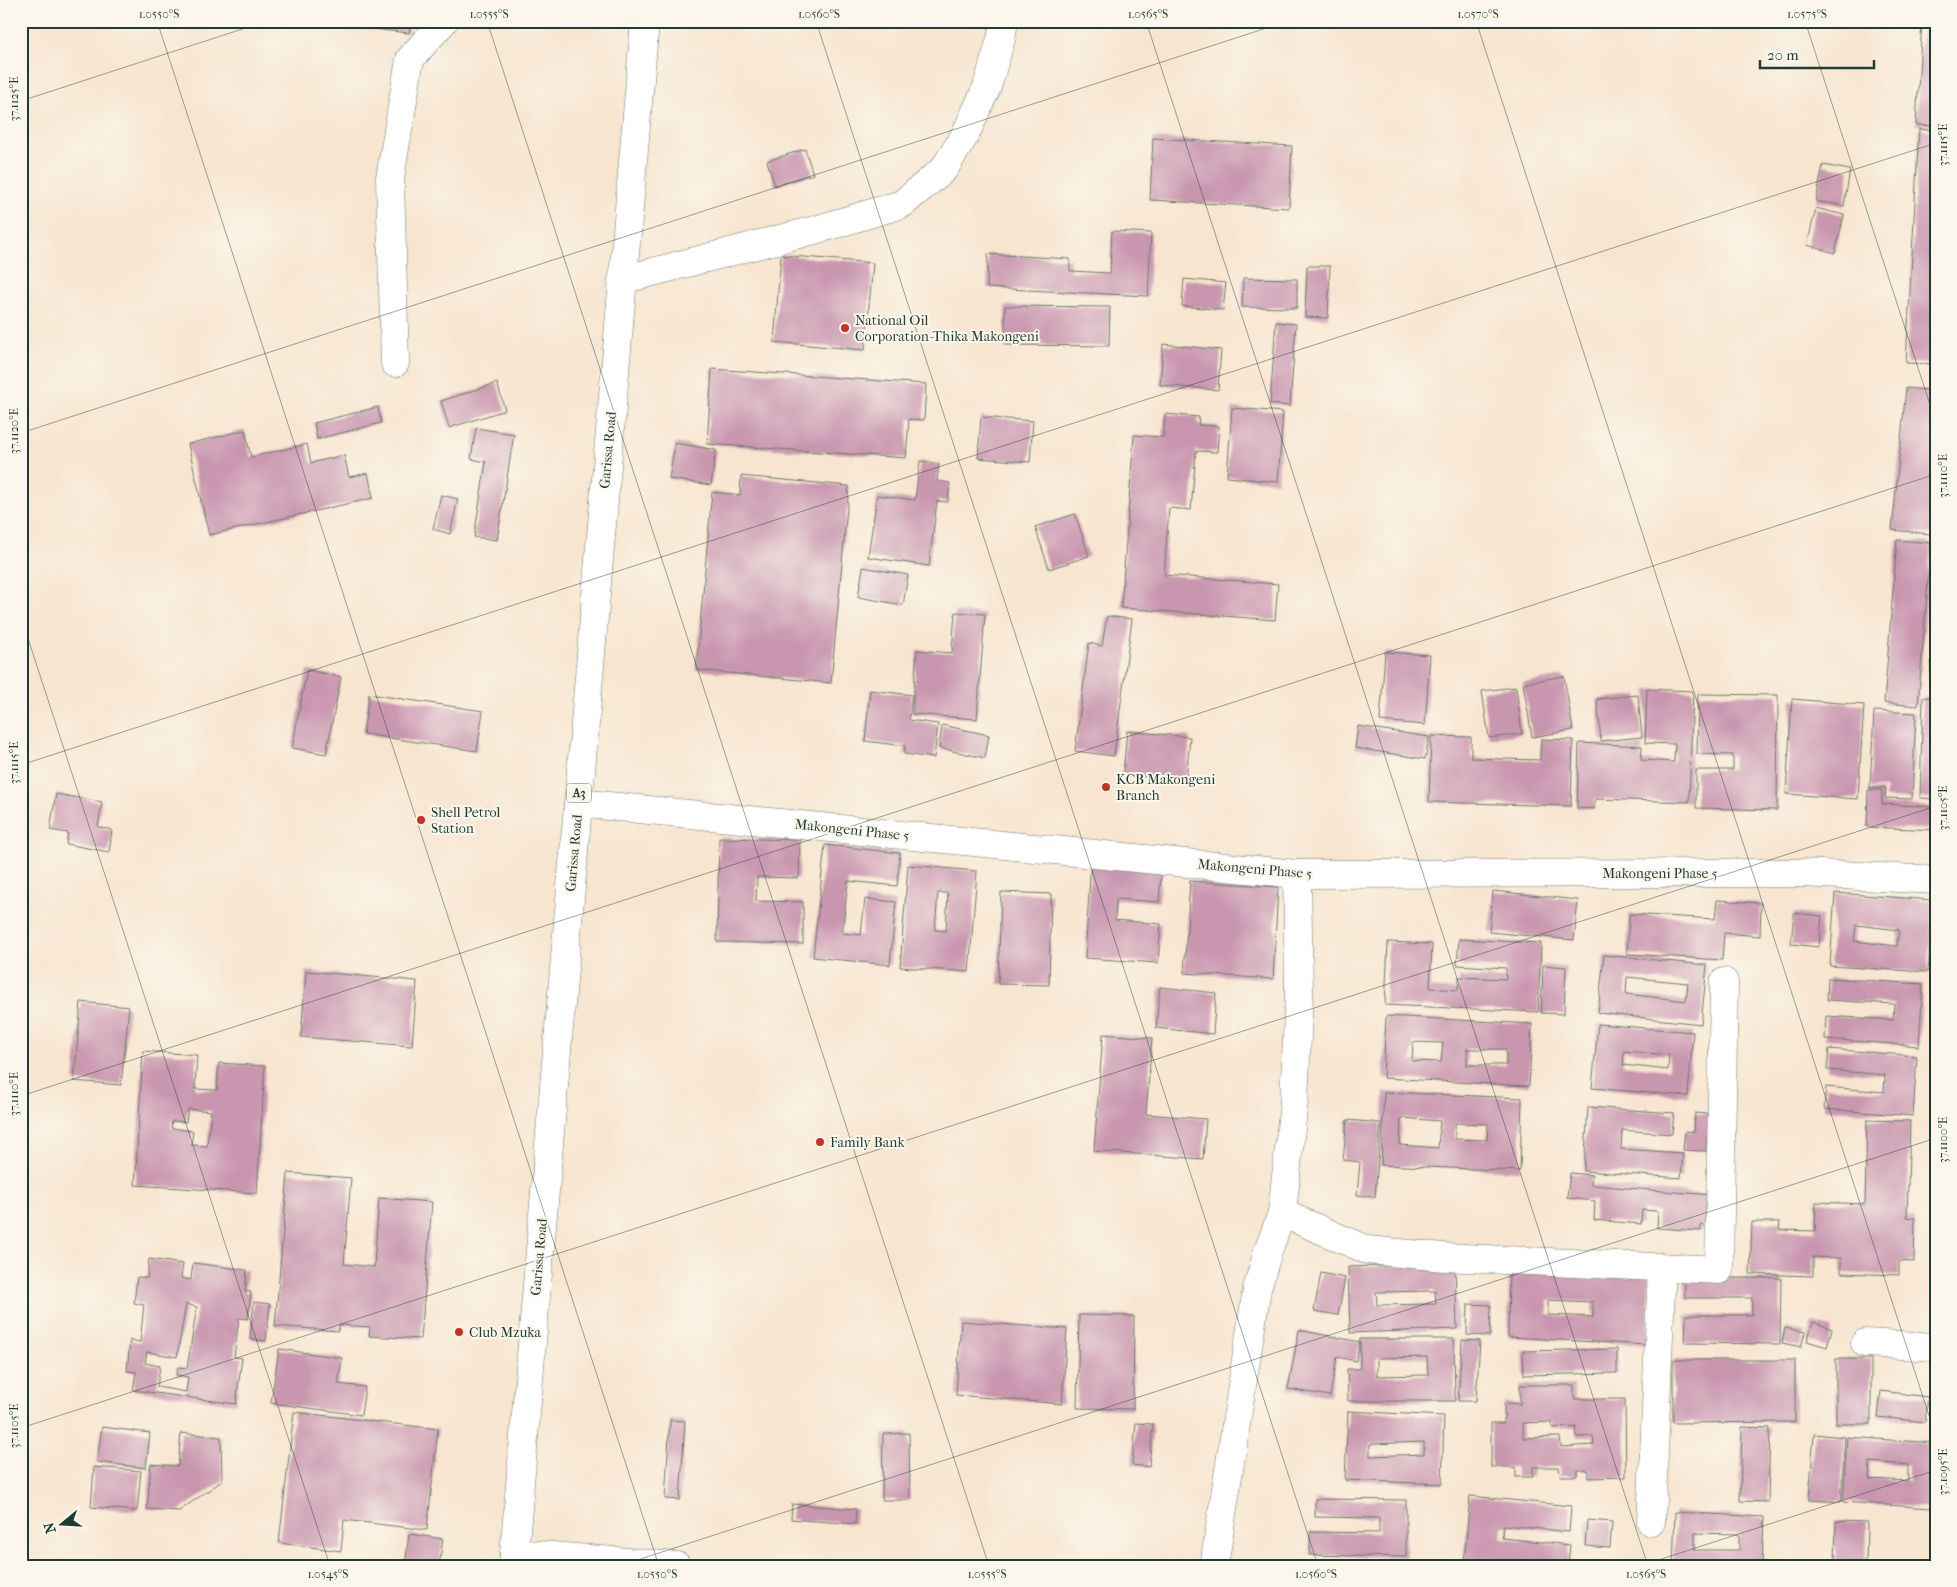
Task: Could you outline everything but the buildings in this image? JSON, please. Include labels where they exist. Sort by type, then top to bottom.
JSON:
[{"type":"main road","points":[[395,363],[390,178],[410,59],[444,21]]},
{"type":"main road","name":"Garissa Road","points":[[513,1559],[645,21]]},
{"type":"main road","points":[[622,280],[822,228],[902,204],[944,169],[965,135],[987,87],[1002,39],[1004,21]]},
{"type":"main road","name":"Makongeni Phase 5","points":[[578,803],[1296,874],[1802,873],[1936,880]]},
{"type":"main road","points":[[1214,1566],[1256,1297],[1268,1252],[1282,1213],[1294,1101],[1299,994],[1296,874]]},
{"type":"main road","points":[[1282,1213],[1367,1250],[1444,1257],[1719,1270],[1724,982]]},
{"type":"main road","points":[[1651,1522],[1662,1267]]},
{"type":"main road","points":[[1865,1342],[1936,1347]]},
{"type":"main road","points":[[513,1559],[677,1566]]},
{"type":"place","name":"National Oil Corporation-Thika Makongeni","points":[[845,328]]},
{"type":"place","name":"KCB Makongeni Branch","points":[[1106,787]]},
{"type":"place","name":"Shell Petrol Station","points":[[421,820]]},
{"type":"place","name":"Family Bank","points":[[820,1142]]},
{"type":"place","name":"Club Mzuka","points":[[459,1332]]}]
